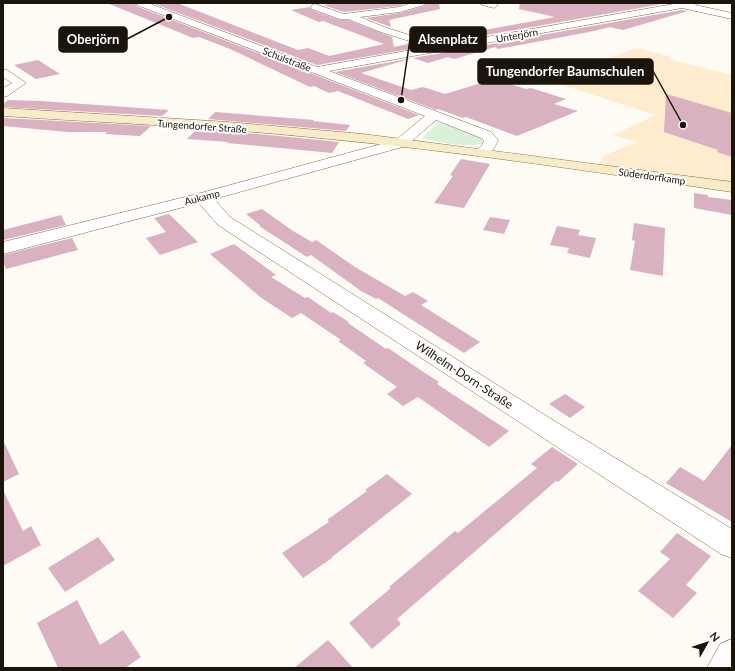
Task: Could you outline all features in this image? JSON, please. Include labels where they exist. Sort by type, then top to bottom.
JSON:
[{"type":"main road","name":"Tungendorfer Straße","points":[[3,112],[260,130],[400,143],[481,153]]},
{"type":"main road","name":"Süderdorfkamp","points":[[481,153],[732,188]]},
{"type":"street","name":"Schulstraße","points":[[140,3],[486,134],[491,140],[488,147],[481,153]]},
{"type":"street","points":[[315,7],[343,18],[400,9],[421,3]]},
{"type":"street","points":[[485,3],[494,5]]},
{"type":"street","name":"Unterjörn","points":[[315,70],[694,3]]},
{"type":"street","points":[[150,7],[171,4]]},
{"type":"street","points":[[681,5],[732,16]]},
{"type":"street","points":[[625,6],[648,11]]},
{"type":"street","points":[[351,17],[381,30],[440,48]]},
{"type":"street","points":[[3,72],[20,83],[3,93]]},
{"type":"street","points":[[400,143],[434,114]]},
{"type":"street","name":"Aukamp","points":[[3,248],[203,197],[400,143]]},
{"type":"street","name":"Wilhelm-Dorn-Straße","points":[[203,197],[224,221],[547,429],[732,545]]},
{"type":"street","points":[[725,668],[732,656]]},
{"type":"shaded area","points":[[637,48],[672,57],[668,59],[732,75],[732,183],[598,165],[605,155],[637,142],[613,135],[656,115],[547,80]]},
{"type":"green space","points":[[438,123],[444,123],[482,138],[483,143],[477,145],[461,145],[422,138]]},
{"type":"building","points":[[107,3],[135,3],[136,6],[419,115],[408,119],[338,91],[329,93],[314,86],[310,87],[230,49],[199,37],[193,38]]},
{"type":"building","points":[[152,3],[177,3],[298,50],[308,48],[329,56],[384,44],[323,21],[319,22],[291,10],[310,7],[312,10],[340,20],[348,20],[392,37],[394,47],[412,43],[422,47],[317,65]]},
{"type":"building","points":[[339,3],[407,3],[399,6],[344,12],[323,5]]},
{"type":"building","points":[[426,3],[439,3],[440,9],[389,20],[391,27],[366,18],[400,13],[424,6]]},
{"type":"building","points":[[520,3],[662,4],[441,43],[430,40],[555,17],[519,9]]},
{"type":"building","points":[[682,10],[688,11],[623,30],[610,27],[498,49],[495,47],[454,59],[448,57],[428,63],[413,58]]},
{"type":"building","points":[[412,58],[361,73],[411,90],[423,87],[445,94],[494,79],[526,89],[531,88],[566,99],[554,104],[578,111],[517,136],[466,117],[463,118],[438,109],[436,110],[335,72]]},
{"type":"building","points":[[38,60],[60,74],[36,79],[14,65]]},
{"type":"building","points":[[666,94],[732,113],[732,157],[717,152],[718,150],[664,132]]},
{"type":"building","points":[[8,100],[169,110],[162,116],[3,107],[3,104]]},
{"type":"building","points":[[215,112],[314,120],[313,121],[350,125],[346,131],[208,119]]},
{"type":"building","points":[[3,118],[151,126],[140,136],[105,134],[107,132],[68,132],[3,126]]},
{"type":"building","points":[[197,129],[339,142],[332,153],[187,139]]},
{"type":"building","points":[[461,159],[490,164],[464,208],[434,203],[453,176],[450,175]]},
{"type":"building","points":[[694,193],[708,195],[708,197],[732,200],[732,215],[694,208]]},
{"type":"building","points":[[262,209],[293,231],[312,242],[316,240],[355,267],[405,296],[413,292],[428,301],[421,305],[480,342],[464,353],[378,298],[376,299],[361,291],[311,255],[307,257],[259,226],[261,226],[246,214]]},
{"type":"building","points":[[169,214],[198,242],[160,255],[146,238],[166,232],[154,218]]},
{"type":"building","points":[[61,215],[66,225],[3,240],[3,230]]},
{"type":"building","points":[[490,217],[510,220],[504,234],[483,230]]},
{"type":"building","points":[[634,223],[665,228],[663,276],[630,270],[635,241],[632,240]]},
{"type":"building","points":[[557,226],[580,230],[578,235],[596,238],[590,258],[567,253],[569,248],[550,245]]},
{"type":"building","points":[[72,238],[78,250],[6,269],[3,262],[3,255]]},
{"type":"building","points":[[234,244],[276,275],[271,277],[349,322],[348,323],[386,349],[388,348],[439,382],[437,384],[509,431],[489,447],[418,397],[403,406],[387,394],[397,387],[363,363],[366,361],[338,341],[341,340],[301,313],[292,318],[260,297],[210,254]]},
{"type":"building","points":[[565,394],[585,407],[570,418],[549,404]]},
{"type":"building","points":[[3,440],[19,474],[3,482]]},
{"type":"building","points":[[732,445],[732,522],[666,483],[680,467],[704,481]]},
{"type":"building","points":[[552,447],[578,464],[558,482],[556,481],[397,619],[401,624],[372,649],[349,623],[455,531],[458,533],[537,468],[531,464]]},
{"type":"building","points":[[387,474],[412,494],[332,558],[303,578],[282,553],[329,522],[327,520],[367,491],[365,490]]},
{"type":"building","points":[[3,490],[23,531],[31,526],[41,545],[3,566]]},
{"type":"building","points":[[677,533],[711,556],[686,585],[697,593],[673,618],[638,591],[670,559],[660,552]]},
{"type":"building","points":[[98,537],[115,560],[65,592],[48,568]]},
{"type":"building","points":[[77,600],[100,645],[123,630],[141,657],[125,668],[58,668],[37,623]]},
{"type":"building","points":[[328,640],[353,668],[294,668]]},
{"type":"place","name":"Oberjörn","points":[[169,17]]},
{"type":"place","name":"Alsenplatz","points":[[401,100]]},
{"type":"place","name":"Tungendorfer Baumschulen","points":[[683,125]]}]
